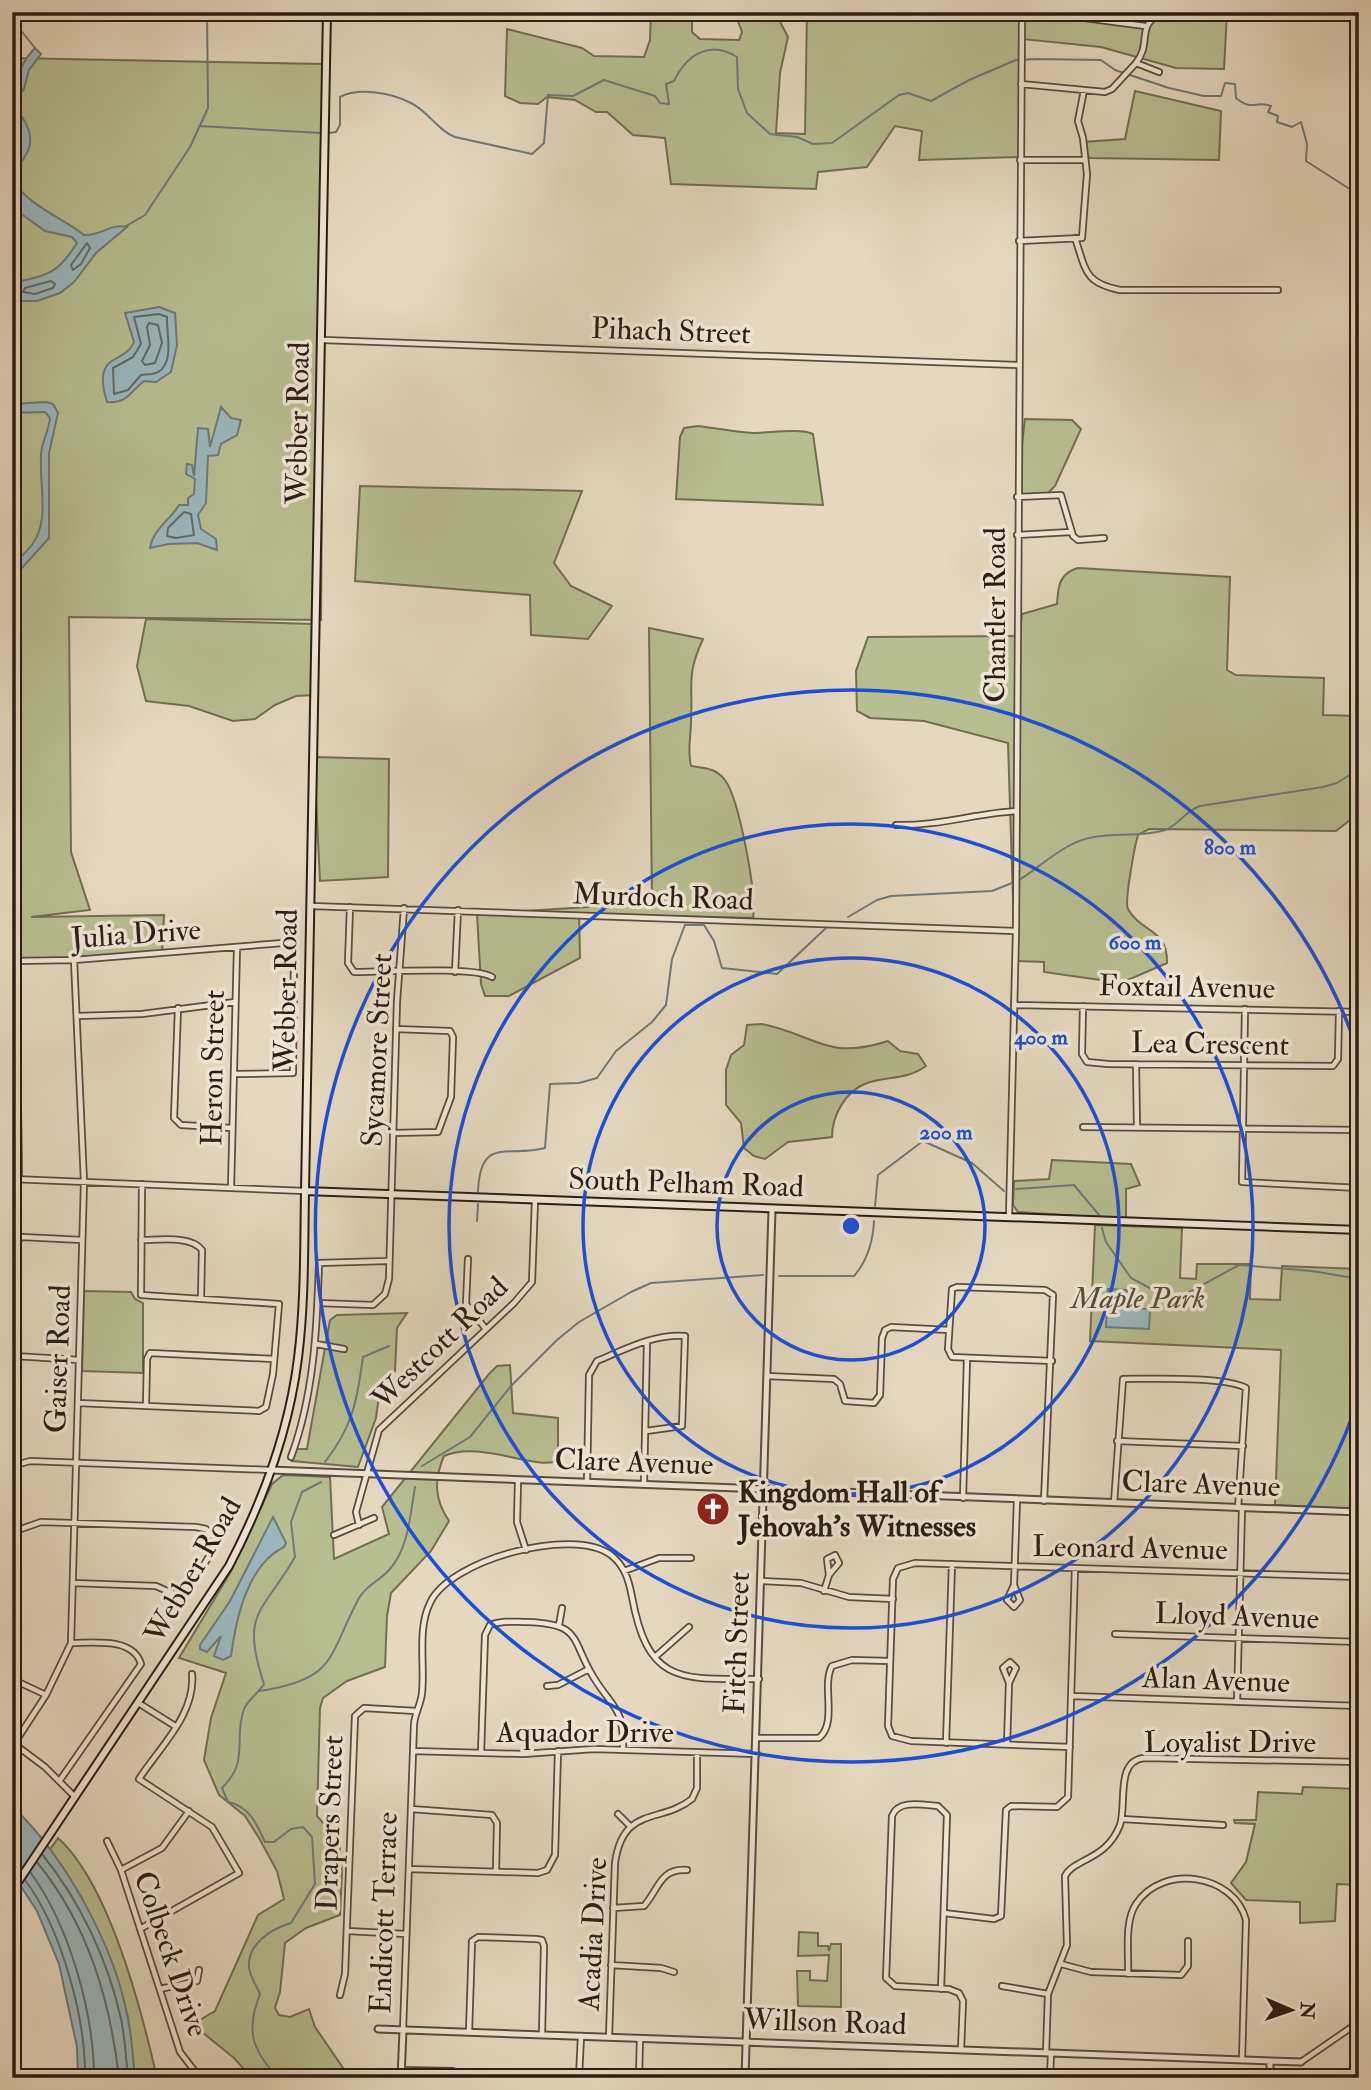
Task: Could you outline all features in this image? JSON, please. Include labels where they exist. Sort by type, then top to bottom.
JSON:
[{"type":"main road","name":"Webber Road","points":[[13,1891],[221,1581],[248,1529],[271,1470],[288,1412],[298,1359],[305,1191],[323,340],[327,12]]},
{"type":"main road","name":"South Pelham Road","points":[[305,1191],[1359,1230]]},
{"type":"main road","points":[[1330,2078],[1359,2070]]},
{"type":"street","name":"Chantler Road","points":[[1009,1217],[1016,930],[1017,365],[1022,12]]},
{"type":"street","points":[[1039,12],[1145,26]]},
{"type":"street","points":[[1021,84],[1105,92],[1112,89],[1145,49],[1145,26],[1150,19],[1163,12]]},
{"type":"street","points":[[1136,63],[1160,72]]},
{"type":"street","points":[[1019,242],[1082,238],[1087,174],[1078,121],[1084,90]]},
{"type":"street","points":[[1020,160],[1084,160]]},
{"type":"street","points":[[1075,239],[1089,279],[1098,286],[1120,290],[1278,290]]},
{"type":"street","name":"Pihach Street","points":[[323,340],[1017,365]]},
{"type":"street","points":[[1017,497],[1061,495],[1070,532],[1078,540],[1104,538]]},
{"type":"street","points":[[1017,535],[1070,532]]},
{"type":"street","points":[[896,825],[929,826],[970,815],[1016,811]]},
{"type":"street","name":"Murdoch Road","points":[[310,906],[1016,930]]},
{"type":"street","points":[[350,907],[350,969],[354,972],[455,972],[487,974],[492,977]]},
{"type":"street","name":"Sycamore Street","points":[[317,1303],[373,1305],[385,1294],[388,1279],[396,1029],[404,908]]},
{"type":"street","points":[[455,972],[458,910]]},
{"type":"street","name":"Julia Drive","points":[[15,1179],[13,966],[16,961],[74,960],[283,943],[291,945],[294,952],[293,1073],[234,1074]]},
{"type":"street","name":"Heron Street","points":[[231,1188],[237,948]]},
{"type":"street","name":"Gaiser Road","points":[[13,1743],[46,1695],[71,1643],[84,1182],[74,960]]},
{"type":"street","points":[[77,1016],[142,1014],[236,1002]]},
{"type":"street","name":"Foxtail Avenue","points":[[1014,1005],[1359,1012]]},
{"type":"street","name":"Lea Crescent","points":[[1083,1006],[1082,1054],[1085,1059],[1093,1063],[1136,1064],[1333,1066],[1338,1059],[1339,1011]]},
{"type":"street","points":[[178,1008],[174,1118],[181,1125],[232,1128]]},
{"type":"street","points":[[1245,1009],[1242,1182],[1359,1188]]},
{"type":"street","points":[[393,1133],[438,1132],[451,1097],[453,1037],[450,1031],[396,1029]]},
{"type":"street","points":[[1136,1064],[1137,1128]]},
{"type":"street","points":[[1083,1127],[1359,1130]]},
{"type":"street","name":"South Pelham Road","points":[[15,1179],[305,1191]]},
{"type":"street","points":[[78,1403],[263,1410],[267,1403],[274,1359],[278,1303],[142,1295],[142,1184]]},
{"type":"street","name":"Westcott Road","points":[[359,1525],[356,1512],[379,1430],[389,1417],[527,1290],[532,1282],[535,1200]]},
{"type":"street","name":"Fitch Street","points":[[745,2078],[772,1210]]},
{"type":"street","points":[[79,1360],[20,1358],[14,1355],[17,1238],[82,1240]]},
{"type":"street","points":[[141,1240],[191,1241],[200,1247],[201,1298]]},
{"type":"street","points":[[468,1259],[466,1304],[485,1328]]},
{"type":"street","points":[[291,1457],[299,1435],[316,1344],[319,1263],[387,1261]]},
{"type":"street","points":[[1044,1500],[1047,1407],[1052,1361],[1055,1293],[1045,1290],[951,1287],[949,1357],[1052,1361]]},
{"type":"street","points":[[767,1376],[834,1379],[840,1384],[842,1401],[879,1402],[885,1330],[893,1327],[949,1330]]},
{"type":"street","points":[[587,1482],[589,1375],[597,1361],[665,1335],[685,1336],[681,1426],[646,1431]]},
{"type":"street","points":[[644,1483],[647,1341]]},
{"type":"street","points":[[316,1344],[344,1349]]},
{"type":"street","points":[[146,1406],[147,1359],[150,1353],[274,1359]]},
{"type":"street","points":[[963,1498],[967,1359]]},
{"type":"street","points":[[1114,1503],[1123,1379],[1182,1379],[1237,1384],[1246,1388],[1240,1508],[1237,1702]]},
{"type":"street","points":[[1117,1441],[1243,1446]]},
{"type":"street","name":"Clare Avenue","points":[[12,1466],[30,1461],[1359,1513]]},
{"type":"street","points":[[518,1481],[517,1522],[526,1550]]},
{"type":"street","points":[[1014,1586],[1017,1500]]},
{"type":"street","points":[[334,1535],[374,1518]]},
{"type":"street","points":[[12,1532],[35,1523],[196,1527],[206,1529],[218,1542],[183,1598],[156,1586],[73,1583]]},
{"type":"street","name":"Endicott Terrace","points":[[401,2078],[413,1751],[416,1711],[422,1691],[425,1618],[434,1595],[468,1569],[548,1543],[594,1546],[610,1554],[624,1571]]},
{"type":"street","points":[[691,1558],[659,1558],[624,1571],[639,1634],[655,1657],[668,1669],[683,1675],[759,1679]]},
{"type":"street","name":"Leonard Avenue","points":[[892,1599],[894,1576],[900,1566],[908,1563],[1359,1577]]},
{"type":"street","points":[[946,1743],[953,1564]]},
{"type":"street","points":[[944,1913],[994,1919],[1002,1915],[1005,1811],[1011,1806],[1054,1807],[1064,1803],[1069,1794],[1075,1568]]},
{"type":"street","points":[[824,1591],[828,1575]]},
{"type":"street","points":[[762,1581],[801,1583],[849,1597],[892,1599],[888,1726],[892,1736],[901,1741],[1070,1747]]},
{"type":"street","points":[[559,1625],[562,1608]]},
{"type":"street","points":[[481,1753],[487,1630],[500,1621],[559,1625],[575,1638],[589,1669],[622,1717],[623,1749]]},
{"type":"street","points":[[655,1657],[689,1627]]},
{"type":"street","name":"Lloyd Avenue","points":[[1115,1633],[1359,1642]]},
{"type":"street","points":[[60,1780],[141,1664],[137,1655],[118,1644],[71,1643]]},
{"type":"street","points":[[757,1738],[819,1738],[827,1729],[829,1674],[832,1665],[852,1660],[890,1661]]},
{"type":"street","points":[[547,1686],[558,1685],[589,1669]]},
{"type":"street","points":[[140,1929],[239,1873],[212,1827],[139,1779],[191,1697],[192,1674]]},
{"type":"street","points":[[12,1679],[46,1695]]},
{"type":"street","points":[[1007,1745],[1009,1683]]},
{"type":"street","name":"Alan Avenue","points":[[1072,1696],[1359,1706]]},
{"type":"street","points":[[140,1703],[175,1726]]},
{"type":"street","name":"Drapers Street","points":[[340,1996],[345,1974],[355,1716],[364,1708],[416,1711]]},
{"type":"street","points":[[13,1743],[60,1780],[76,1797]]},
{"type":"street","name":"Aquador Drive","points":[[413,1751],[481,1753],[623,1749],[757,1754]]},
{"type":"street","points":[[409,1869],[541,1873],[553,1863],[558,1751]]},
{"type":"street","name":"Acadia Drive","points":[[609,2037],[616,1854],[631,1827],[648,1816],[692,1799],[696,1788],[697,1752]]},
{"type":"street","name":"Loyalist Drive","points":[[1050,2078],[1048,1994],[1061,1964],[1068,1932],[1066,1874],[1105,1848],[1122,1819],[1126,1771],[1138,1759],[1359,1762]]},
{"type":"street","points":[[941,1989],[947,1813],[937,1806],[899,1806],[892,1816],[886,1978],[895,1986],[956,1991],[962,1999],[961,2050]]},
{"type":"street","points":[[411,1809],[492,1815],[497,1826],[496,1871]]},
{"type":"street","points":[[121,1870],[162,1847],[189,1811]]},
{"type":"street","points":[[618,1814],[631,1827]]},
{"type":"street","points":[[1122,1819],[1223,1825]]},
{"type":"street","name":"Colbeck Drive","points":[[107,1840],[121,1870],[180,2052],[200,2078]]},
{"type":"street","points":[[613,1908],[644,1906],[667,1874],[676,1869],[687,1870]]},
{"type":"street","points":[[1128,1974],[1131,1917],[1144,1895],[1164,1882],[1175,1880],[1204,1881],[1225,1888],[1241,1906],[1246,1920],[1242,2061]]},
{"type":"street","points":[[347,1931],[406,1934]]},
{"type":"street","points":[[469,2032],[472,1941],[478,1937],[542,1940],[542,2034]]},
{"type":"street","points":[[1061,1964],[1086,1972],[1182,1975],[1188,1966],[1188,1941]]},
{"type":"street","points":[[611,1965],[660,1968],[674,1972]]},
{"type":"street","points":[[160,1989],[197,1981],[199,1970]]},
{"type":"street","points":[[1002,1986],[1027,1988],[1048,1994]]},
{"type":"street","points":[[1301,2062],[1356,2024]]},
{"type":"street","name":"Willson Road","points":[[378,2029],[1301,2062]]},
{"type":"street","points":[[520,2078],[526,2073],[579,2077],[581,2036]]},
{"type":"street","points":[[640,2038],[639,2076],[675,2076]]},
{"type":"street","points":[[1270,2061],[1270,2078]]},
{"type":"street","points":[[402,2070],[453,2071],[460,2078]]},
{"type":"green space","points":[[651,12],[692,12],[692,32],[700,39],[739,40],[742,32],[736,16],[738,12],[775,12],[788,37],[780,73],[776,133],[805,134],[807,12],[1227,12],[1224,69],[1176,68],[1101,47],[1023,39],[1022,157],[919,160],[922,131],[895,126],[867,167],[818,172],[816,189],[671,184],[665,138],[633,135],[607,112],[596,112],[575,100],[547,97],[538,104],[520,103],[505,96],[507,29],[582,48],[594,56],[644,57],[650,40]]},
{"type":"green space","points":[[12,58],[325,64],[321,620],[69,617],[71,852],[90,910],[31,917],[164,915],[162,954],[16,961],[12,924],[19,918],[12,917]]},
{"type":"green space","points":[[1135,91],[1221,111],[1219,160],[1089,158],[1083,142],[1125,139]]},
{"type":"green space","points":[[1025,419],[1072,420],[1081,429],[1055,486],[1044,497],[1022,498],[1018,478]]},
{"type":"green space","points":[[698,426],[753,433],[793,431],[813,434],[823,505],[676,499],[680,437],[684,428]]},
{"type":"green space","points":[[360,486],[582,491],[554,563],[571,586],[612,606],[588,639],[531,635],[530,595],[355,581]]},
{"type":"green space","points":[[1078,568],[1230,577],[1227,670],[1236,675],[1324,678],[1323,715],[1359,716],[1359,813],[1336,831],[1149,829],[1138,835],[1132,861],[1128,909],[1133,917],[1159,937],[1166,952],[1167,963],[1121,983],[1044,972],[1044,962],[1015,961],[1008,743],[924,721],[870,718],[857,711],[856,671],[868,637],[1019,636],[1022,614],[1057,604],[1063,577]]},
{"type":"green space","points":[[146,619],[315,624],[314,695],[296,696],[275,705],[255,719],[233,721],[189,706],[146,701],[137,666]]},
{"type":"green space","points":[[649,628],[703,639],[694,662],[691,680],[691,766],[718,773],[730,790],[746,847],[754,906],[753,918],[579,914],[580,958],[509,996],[485,996],[481,984],[477,914],[652,903]]},
{"type":"green space","points":[[314,757],[389,759],[388,877],[320,881]]},
{"type":"green space","points":[[762,1024],[835,1047],[850,1048],[888,1041],[900,1051],[918,1054],[926,1066],[912,1074],[859,1087],[841,1105],[834,1121],[832,1137],[788,1142],[765,1159],[754,1156],[744,1148],[741,1123],[726,1105],[726,1070],[731,1055],[744,1045],[747,1025]]},
{"type":"green space","points":[[1052,1160],[1131,1164],[1140,1185],[1126,1189],[1126,1219],[1018,1212],[1013,1205],[1014,1181],[1049,1179]]},
{"type":"green space","name":"Maple Park","points":[[1095,1225],[1182,1228],[1180,1278],[1196,1279],[1197,1264],[1251,1264],[1250,1299],[1280,1300],[1282,1266],[1359,1269],[1359,1509],[1275,1505],[1281,1350],[1090,1341]]},
{"type":"green space","points":[[84,1291],[131,1292],[135,1299],[143,1303],[143,1373],[82,1371]]},
{"type":"green space","points":[[407,1313],[397,1328],[395,1371],[380,1389],[376,1418],[358,1467],[292,1461],[295,1449],[307,1449],[330,1320],[337,1315]]},
{"type":"green space","points":[[510,1365],[513,1413],[558,1418],[558,1461],[535,1462],[473,1451],[444,1456],[438,1473],[437,1489],[440,1505],[449,1521],[431,1551],[391,1593],[387,1616],[385,1667],[347,1681],[323,1698],[320,1708],[317,1816],[339,1841],[342,1872],[340,1915],[306,1928],[285,1943],[280,1992],[275,2008],[279,2015],[290,2017],[309,2009],[315,2027],[350,2078],[252,2078],[234,2058],[197,2028],[198,2021],[215,2011],[258,1915],[284,1899],[277,1871],[259,1838],[245,1816],[219,1795],[204,1760],[211,1718],[226,1673],[179,1658],[230,1573],[272,1484],[283,1475],[330,1477],[334,1559],[389,1534],[382,1507],[489,1374],[497,1366]]},
{"type":"green space","points":[[1303,1787],[1359,1789],[1359,1885],[1337,1884],[1335,1921],[1300,1923],[1300,1902],[1246,1900],[1231,1883],[1246,1862],[1255,1824],[1235,1823],[1234,1820],[1256,1820],[1258,1792],[1302,1794]]},
{"type":"green space","points":[[58,1838],[76,1859],[108,1917],[133,1985],[157,2078],[135,2078],[128,2017],[82,1898],[49,1851]]},
{"type":"green space","points":[[799,1932],[818,1933],[818,1946],[828,1946],[829,1951],[831,1944],[841,1944],[841,2007],[798,2006],[797,1971],[810,1971],[810,1980],[827,1981],[829,1955],[798,1956]]},
{"type":"water","points":[[35,48],[41,54],[29,70],[24,89],[13,102],[27,126],[30,141],[26,155],[12,175],[12,163],[20,147],[10,117],[11,96],[23,64]]},
{"type":"water","points":[[12,180],[36,204],[84,235],[127,227],[96,253],[74,282],[60,293],[37,301],[12,301],[12,283],[34,278],[57,268],[77,243],[72,237],[45,231],[16,210],[12,204]]},
{"type":"water","points":[[159,307],[175,313],[177,345],[171,372],[156,382],[144,381],[124,399],[107,402],[103,386],[106,367],[130,349],[134,342],[125,313]]},
{"type":"water","points":[[12,404],[53,404],[58,413],[49,453],[49,538],[12,579],[12,563],[26,552],[40,528],[43,501],[41,450],[50,418],[45,412],[12,413]]},
{"type":"water","points":[[221,407],[231,418],[241,420],[237,435],[221,444],[218,455],[208,456],[206,503],[198,515],[201,529],[216,539],[217,550],[197,543],[150,548],[159,529],[179,505],[188,505],[188,498],[194,494],[195,479],[186,474],[187,464],[192,465],[194,476],[198,428],[208,429],[210,447]]},
{"type":"water","points":[[1108,1289],[1127,1290],[1126,1308],[1150,1309],[1149,1329],[1106,1327]]},
{"type":"water","points":[[273,1517],[286,1543],[271,1555],[252,1580],[240,1610],[231,1656],[223,1660],[214,1656],[221,1636],[207,1652],[200,1649],[200,1645],[230,1601]]},
{"type":"water","points":[[12,1806],[51,1851],[69,1877],[100,1933],[121,1991],[129,2026],[135,2078],[78,2078],[77,2047],[59,1964],[37,1911],[18,1882],[12,1880]]},
{"type":"waterway","points":[[25,12],[19,28],[35,48]]},
{"type":"waterway","points":[[126,226],[145,215],[190,147],[208,108],[207,12]]},
{"type":"waterway","points":[[329,133],[336,132],[340,125],[340,97],[356,92],[376,92],[411,103],[455,137],[532,154],[544,143],[548,95],[573,96],[604,80],[655,96],[660,103],[669,104],[666,84],[674,81],[692,58],[708,50],[717,50],[737,57],[738,89],[747,113],[770,134],[797,137],[813,144],[832,143],[899,95],[908,93],[931,101],[969,80],[1016,60],[1101,60],[1115,70],[1169,88],[1204,96],[1221,96],[1225,83],[1235,84],[1236,98],[1242,102],[1271,106],[1268,112],[1278,116],[1277,122],[1292,127],[1301,122],[1307,144],[1306,161],[1359,195]]},
{"type":"waterway","points":[[199,126],[321,133]]},
{"type":"waterway","points":[[1019,880],[1064,848],[1084,839],[1165,830],[1200,806],[1323,787],[1337,783],[1359,769]]},
{"type":"waterway","points":[[848,917],[877,900],[891,896],[992,891],[1012,883]]},
{"type":"waterway","points":[[478,1192],[480,1174],[484,1162],[490,1156],[498,1152],[545,1148],[550,1084],[579,1083],[597,1078],[616,1051],[652,1022],[666,1005],[672,959],[685,925],[704,925],[714,941],[722,968],[777,974],[826,928]]},
{"type":"waterway","points":[[875,1206],[878,1175],[923,1141],[972,1163],[1004,1191]]},
{"type":"waterway","points":[[1016,1189],[1074,1185],[1099,1215]]},
{"type":"waterway","points":[[477,1221],[478,1204]]},
{"type":"waterway","points":[[779,1276],[854,1276],[868,1250],[874,1221]]},
{"type":"waterway","points":[[1102,1228],[1106,1242],[1131,1278],[1163,1295],[1184,1295],[1239,1265],[1312,1271],[1359,1279]]},
{"type":"waterway","points":[[422,1466],[470,1437],[511,1386],[557,1340],[579,1322],[631,1292],[651,1283],[763,1275]]},
{"type":"waterway","points":[[325,1462],[348,1425],[363,1357],[389,1346]]},
{"type":"waterway","points":[[278,2078],[262,2058],[254,2039],[253,2018],[260,1994],[249,1968],[249,1959],[262,1939],[291,1923],[315,1884],[312,1837],[303,1827],[291,1829],[274,1842],[265,1842],[251,1817],[242,1807],[228,1802],[222,1788],[236,1769],[244,1709],[264,1684],[254,1642],[258,1615],[295,1557],[291,1522],[302,1492],[321,1482]]},
{"type":"waterway","points":[[260,1691],[303,1680],[317,1672],[326,1662],[362,1593],[390,1569],[401,1551],[408,1530],[415,1487]]},
{"type":"place","name":"Kingdom Hall of Jehovah's Witnesses","points":[[713,1509]]}]
